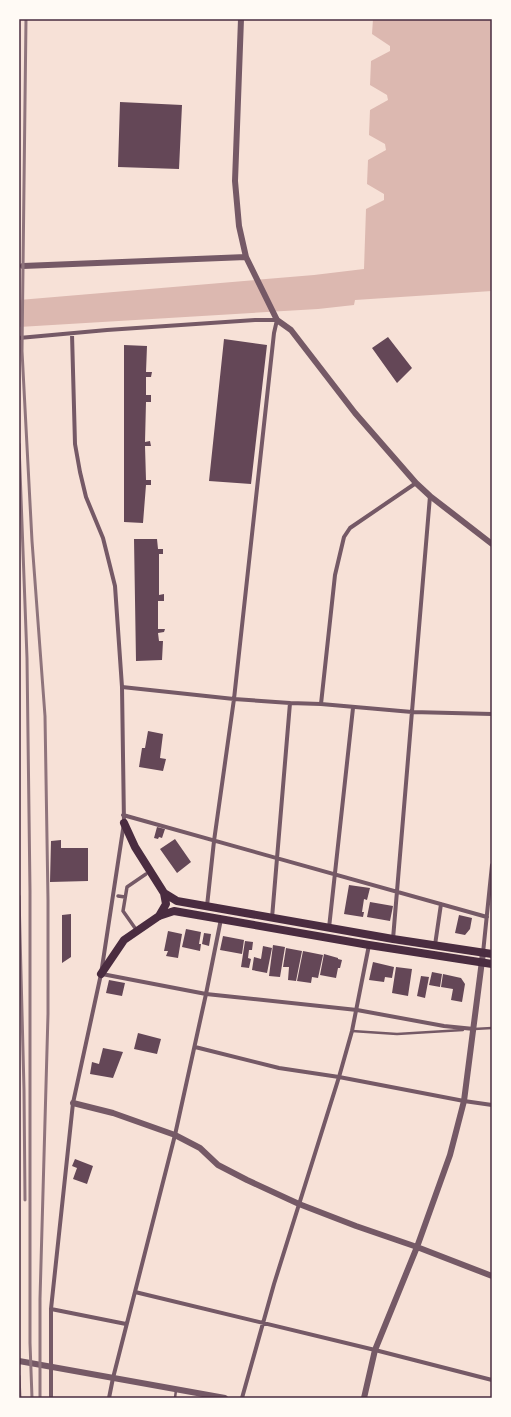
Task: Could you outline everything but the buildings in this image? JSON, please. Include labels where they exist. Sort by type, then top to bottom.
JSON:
[{"type":"main road","points":[[123,819],[135,847],[164,893],[166,904],[159,916]]},
{"type":"main road","points":[[164,893],[177,901],[393,939],[492,954]]},
{"type":"main road","points":[[101,974],[124,940],[159,916],[174,911],[369,945],[492,964]]},
{"type":"street","points":[[207,906],[214,841],[234,699],[274,333],[277,320],[246,257],[239,226],[235,181],[241,19]]},
{"type":"street","points":[[23,266],[246,257]]},
{"type":"street","points":[[19,338],[114,329],[255,320],[277,320],[291,330],[355,413],[416,483],[430,496],[492,544]]},
{"type":"street","points":[[50,1398],[51,1309],[73,1103],[101,974],[123,819],[122,687],[115,586],[103,538],[86,497],[75,444],[72,334]]},
{"type":"street","points":[[321,704],[335,574],[344,537],[350,528],[416,483]]},
{"type":"street","points":[[393,939],[430,496]]},
{"type":"street","points":[[122,687],[234,699],[321,704],[353,708],[412,712],[492,714]]},
{"type":"street","points":[[272,918],[290,703]]},
{"type":"street","points":[[329,928],[353,708]]},
{"type":"street","points":[[123,819],[214,841],[487,917]]},
{"type":"street","points":[[364,1398],[375,1350],[417,1247],[450,1155],[464,1101],[483,963],[492,865]]},
{"type":"street","points":[[135,928],[124,911],[127,887],[146,874]]},
{"type":"street","points":[[118,896],[125,897]]},
{"type":"street","points":[[434,945],[441,904]]},
{"type":"street","points":[[109,1398],[126,1324],[175,1135],[195,1047],[221,919]]},
{"type":"street","points":[[486,923],[492,923]]},
{"type":"street","points":[[242,1398],[299,1204],[339,1078],[357,1010],[369,945]]},
{"type":"street","points":[[101,974],[206,994],[357,1010],[444,1026],[474,1029]]},
{"type":"street","points":[[195,1047],[279,1068],[492,1105]]},
{"type":"street","points":[[73,1103],[113,1113],[175,1135],[200,1148],[218,1165],[299,1204],[492,1276]]},
{"type":"street","points":[[135,1292],[492,1380]]},
{"type":"street","points":[[51,1309],[126,1324]]},
{"type":"street","points":[[19,1361],[51,1368],[225,1398]]},
{"type":"lane","points":[[352,1031],[397,1034],[492,1028]]},
{"type":"lane","points":[[175,1398],[176,1389]]},
{"type":"shaded area","points":[[373,19],[492,19],[492,291],[355,300],[354,305],[318,309],[19,327],[19,300],[314,275],[364,269],[366,209],[384,200],[384,194],[367,184],[368,160],[386,150],[385,144],[369,135],[370,110],[388,100],[387,95],[370,85],[371,61],[390,51],[390,46],[372,34]]},
{"type":"railway","points":[[26,19],[22,351],[32,541],[45,716],[48,900],[48,1014],[40,1299],[40,1398]]},
{"type":"railway","points":[[19,444],[27,658],[30,891],[30,1343],[32,1398]]},
{"type":"railway","points":[[19,896],[25,1200]]},
{"type":"railway","points":[[19,1376],[20,1398]]}]
